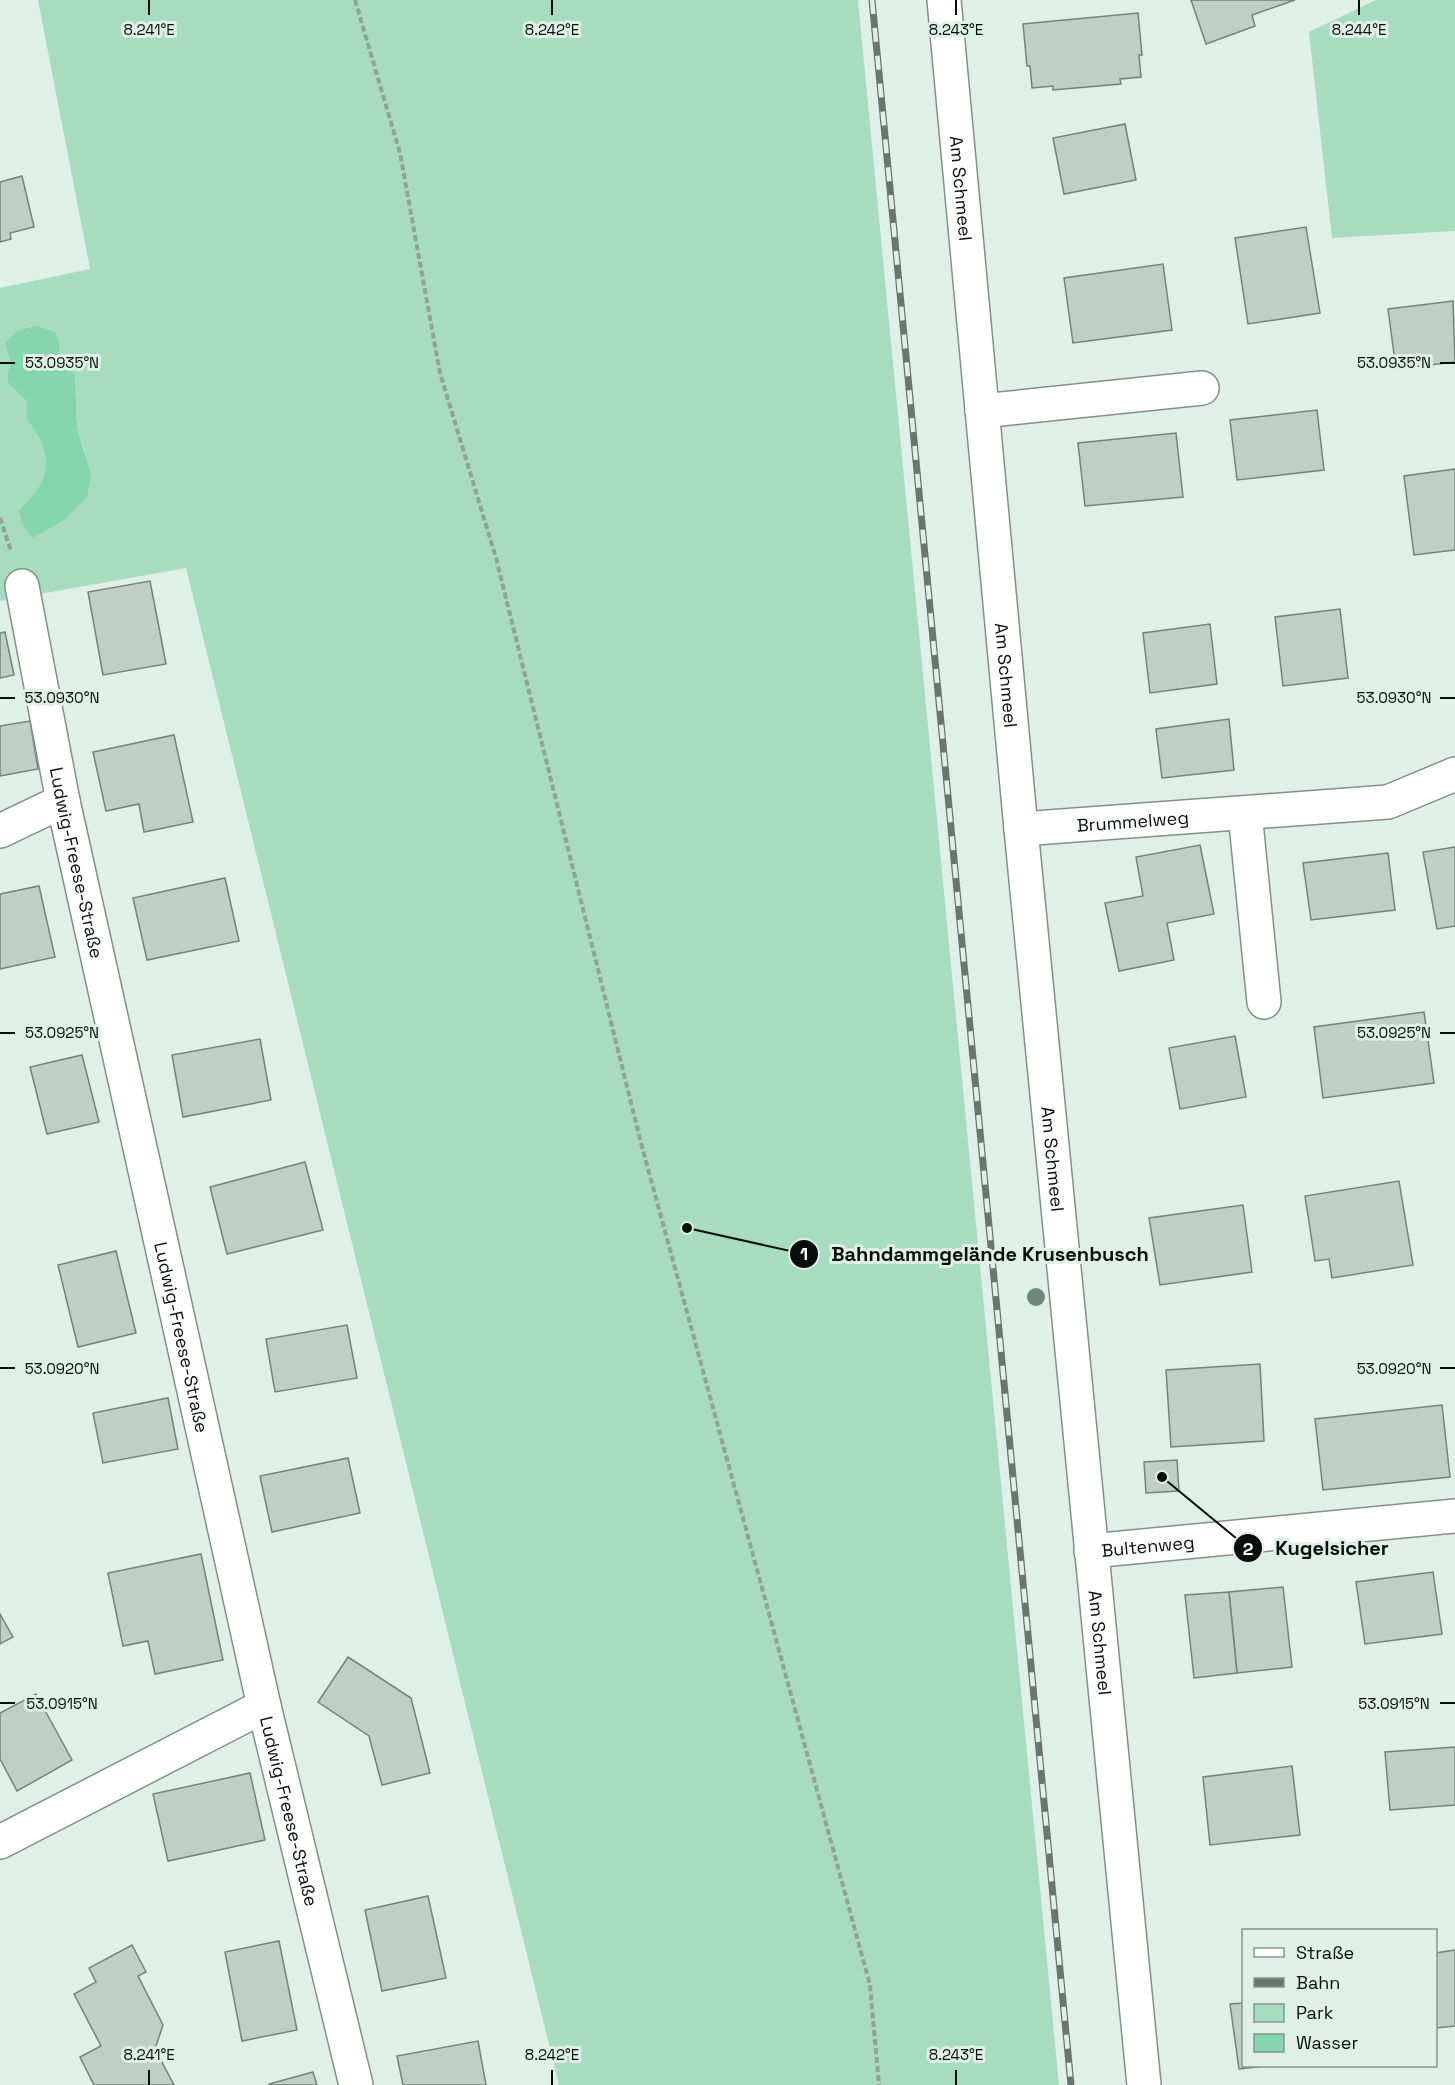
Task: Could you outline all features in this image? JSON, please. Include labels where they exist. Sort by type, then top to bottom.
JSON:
[{"type":"street","name":"Am Schmeel","points":[[944,0],[1090,1551],[1144,2085]]},
{"type":"street","points":[[982,411],[1202,388]]},
{"type":"street","name":"Ludwig-Freese-Straße","points":[[22,586],[63,801],[264,1706],[356,2085]]},
{"type":"street","name":"Brummelweg","points":[[1021,829],[1388,802],[1455,774]]},
{"type":"street","points":[[0,831],[63,801]]},
{"type":"street","points":[[1245,813],[1264,1002]]},
{"type":"street","name":"Bultenweg","points":[[1090,1551],[1455,1516]]},
{"type":"street","points":[[0,1842],[264,1706]]},
{"type":"path","points":[[355,0],[400,153],[440,373],[496,558],[641,1143],[870,1985],[879,2085]]},
{"type":"green space","points":[[38,0],[858,0],[1059,2085],[559,2085],[186,568],[0,601],[0,288],[90,269]],"holes":[[[59,341],[59,356],[75,375],[77,427],[85,452],[19,510],[38,488],[44,477],[46,466],[42,443],[26,418],[27,402],[8,383],[8,372],[11,362]]]},
{"type":"green space","points":[[1376,0],[1455,0],[1455,231],[1332,238],[1309,32]]},
{"type":"water","points":[[36,326],[55,332],[59,341],[59,356],[75,375],[77,427],[91,476],[87,497],[64,520],[32,538],[22,524],[19,510],[30,499],[44,477],[45,455],[42,443],[26,418],[27,402],[8,383],[11,362],[5,343],[17,331]]},
{"type":"building","points":[[1191,0],[1295,0],[1252,15],[1255,26],[1206,44]]},
{"type":"building","points":[[1138,13],[1142,55],[1139,55],[1141,77],[1120,79],[1121,84],[1053,90],[1053,86],[1032,88],[1030,66],[1027,66],[1023,24]]},
{"type":"building","points":[[1125,124],[1136,180],[1064,194],[1053,138]]},
{"type":"building","points":[[22,176],[34,227],[10,233],[11,239],[0,242],[0,182]]},
{"type":"building","points":[[1306,227],[1320,313],[1248,324],[1235,238]]},
{"type":"building","points":[[1163,264],[1172,330],[1073,343],[1064,278]]},
{"type":"building","points":[[1453,301],[1455,362],[1396,369],[1388,309]]},
{"type":"building","points":[[1317,410],[1324,470],[1237,480],[1230,420]]},
{"type":"building","points":[[1176,433],[1183,497],[1085,506],[1078,443]]},
{"type":"building","points":[[1455,469],[1455,550],[1414,555],[1404,476]]},
{"type":"building","points":[[150,581],[166,664],[103,675],[88,592]]},
{"type":"building","points":[[1340,609],[1348,678],[1283,686],[1275,617]]},
{"type":"building","points":[[1210,624],[1217,684],[1150,693],[1143,633]]},
{"type":"building","points":[[5,632],[14,675],[0,678],[0,633]]},
{"type":"building","points":[[1229,719],[1234,770],[1162,778],[1156,729]]},
{"type":"building","points":[[30,721],[38,769],[0,776],[0,726]]},
{"type":"building","points":[[174,735],[193,822],[144,832],[139,804],[106,811],[93,752]]},
{"type":"building","points":[[1200,845],[1214,914],[1167,923],[1174,960],[1119,971],[1105,903],[1143,896],[1136,857]]},
{"type":"building","points":[[1455,847],[1455,926],[1437,929],[1423,852]]},
{"type":"building","points":[[1388,853],[1395,910],[1311,920],[1303,863]]},
{"type":"building","points":[[225,878],[239,941],[147,960],[133,898]]},
{"type":"building","points":[[39,886],[55,957],[0,969],[0,894]]},
{"type":"building","points":[[1424,1012],[1434,1083],[1323,1098],[1314,1027]]},
{"type":"building","points":[[1235,1036],[1246,1097],[1180,1109],[1169,1048]]},
{"type":"building","points":[[260,1039],[271,1100],[183,1117],[172,1055]]},
{"type":"building","points":[[82,1055],[99,1122],[47,1134],[30,1067]]},
{"type":"building","points":[[305,1162],[323,1230],[227,1254],[210,1187]]},
{"type":"building","points":[[1399,1181],[1413,1265],[1332,1278],[1329,1259],[1315,1261],[1305,1196]]},
{"type":"building","points":[[1243,1205],[1252,1272],[1160,1285],[1149,1218]]},
{"type":"building","points":[[116,1251],[136,1333],[78,1347],[58,1265]]},
{"type":"building","points":[[347,1325],[357,1378],[275,1392],[266,1339]]},
{"type":"building","points":[[1260,1364],[1264,1441],[1171,1447],[1166,1370]]},
{"type":"building","points":[[168,1398],[178,1449],[103,1463],[93,1413]]},
{"type":"building","points":[[1442,1405],[1450,1477],[1323,1490],[1315,1419]]},
{"type":"building","points":[[348,1458],[360,1513],[272,1532],[260,1476]]},
{"type":"building","points":[[1177,1460],[1179,1491],[1146,1493],[1144,1462]]},
{"type":"building","points":[[201,1554],[223,1660],[155,1674],[148,1641],[123,1646],[108,1573]]},
{"type":"building","points":[[1433,1572],[1442,1634],[1365,1644],[1356,1582]]},
{"type":"building","points":[[1283,1587],[1292,1667],[1237,1673],[1229,1592]]},
{"type":"building","points":[[1229,1592],[1237,1673],[1194,1678],[1185,1595]]},
{"type":"building","points":[[0,1614],[13,1637],[0,1644]]},
{"type":"building","points":[[348,1657],[411,1698],[430,1773],[382,1785],[369,1736],[318,1702]]},
{"type":"building","points":[[36,1694],[72,1760],[17,1791],[0,1759],[0,1713]]},
{"type":"building","points":[[1455,1747],[1455,1805],[1390,1810],[1385,1752]]},
{"type":"building","points":[[1292,1766],[1300,1835],[1210,1845],[1203,1777]]},
{"type":"building","points":[[250,1773],[265,1840],[168,1861],[153,1794]]},
{"type":"building","points":[[428,1896],[446,1978],[382,1991],[365,1910]]},
{"type":"building","points":[[279,1941],[297,2030],[242,2041],[225,1952]]},
{"type":"building","points":[[132,1945],[146,1972],[138,1976],[163,2025],[155,2049],[174,2085],[94,2085],[80,2057],[101,2046],[74,1994],[96,1982],[89,1968]]},
{"type":"building","points":[[1455,1950],[1455,2026],[1437,2028],[1437,1953]]},
{"type":"building","points":[[1242,2003],[1242,2067],[1258,2067],[1239,2069],[1230,2004]]},
{"type":"building","points":[[478,2041],[486,2085],[403,2085],[397,2056]]},
{"type":"building","points":[[313,2072],[317,2085],[269,2085],[269,2084]]},
{"type":"railway","points":[[872,0],[1071,2085]]},
{"type":"place","name":"Bahndammgelände Krusenbusch","points":[[687,1228]]},
{"type":"place","name":"Kugelsicher","points":[[1162,1477]]}]
